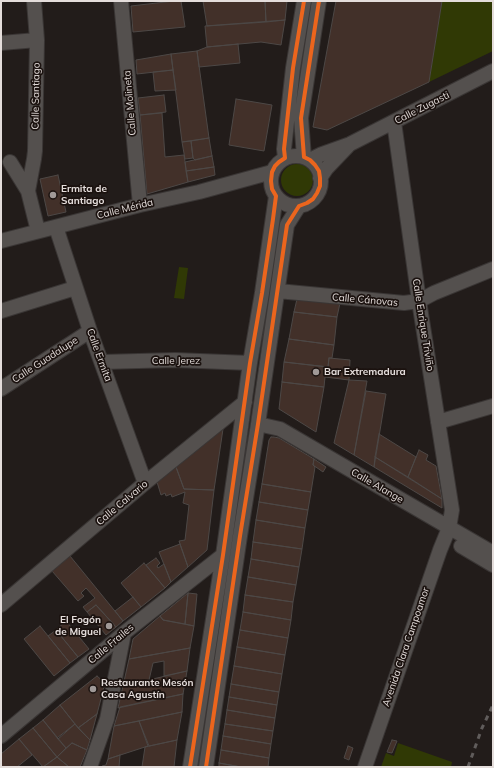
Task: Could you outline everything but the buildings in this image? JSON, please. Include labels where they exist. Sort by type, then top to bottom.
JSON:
[{"type":"street","name":"Calle Santiago","points":[[28,191],[34,159],[37,40],[34,1]]},
{"type":"street","name":"Calle Molineta","points":[[121,1],[140,205]]},
{"type":"street","points":[[285,158],[284,149],[293,68],[304,1]]},
{"type":"street","points":[[307,159],[301,118],[319,1]]},
{"type":"street","points":[[1,43],[37,40]]},
{"type":"street","name":"Calle Zugasti","points":[[307,159],[350,144],[493,71]]},
{"type":"street","name":"Calle Enrique Triviño","points":[[394,122],[418,301],[452,510],[448,532]]},
{"type":"street","name":"Calle Zugasti","points":[[320,178],[326,169],[350,144]]},
{"type":"street","points":[[291,156],[298,156],[307,159],[315,165],[319,171],[320,186],[317,193],[313,199],[300,206],[283,202],[276,196],[270,181],[275,166],[285,158],[291,156]]},
{"type":"street","points":[[6,161],[25,162],[34,159]]},
{"type":"street","name":"Calle Santiago","points":[[6,161],[28,191],[38,231]]},
{"type":"street","name":"Calle Mérida","points":[[1,241],[140,205],[199,192],[272,172]]},
{"type":"street","points":[[190,767],[276,196]]},
{"type":"street","points":[[206,767],[287,225],[300,206]]},
{"type":"street","name":"Calle Ermita","points":[[56,227],[75,288],[145,483]]},
{"type":"street","name":"Calle Cánovas","points":[[278,291],[404,304],[418,301],[493,269]]},
{"type":"street","points":[[1,311],[75,288]]},
{"type":"street","name":"Calle Guadalupe","points":[[1,389],[90,331]]},
{"type":"street","name":"Calle Jerez","points":[[102,362],[175,360],[250,363]]},
{"type":"street","name":"Calle Calvario","points":[[1,605],[145,483],[245,402]]},
{"type":"street","points":[[438,422],[493,406]]},
{"type":"street","name":"Calle Alange","points":[[258,424],[280,429],[448,532],[493,565]]},
{"type":"street","name":"Calle Alange","points":[[448,532],[493,553]]},
{"type":"street","name":"Avenida Clara Campoamor","points":[[365,767],[440,550],[448,532]]},
{"type":"street","name":"Calle Frailes","points":[[1,736],[124,633],[223,555]]},
{"type":"street","points":[[90,767],[107,719],[124,633]]},
{"type":"green space","points":[[442,1],[493,1],[493,51],[429,82]]},
{"type":"green space","points":[[294,164],[300,164],[309,168],[313,180],[309,192],[300,196],[294,196],[285,192],[281,183],[281,177],[285,168]]},
{"type":"green space","points":[[179,267],[188,268],[184,299],[174,298]]},
{"type":"green space","points":[[398,743],[452,762],[451,767],[381,767],[386,753],[394,756]]},
{"type":"railway","points":[[468,767],[482,728],[493,705]]},
{"type":"cycle path","points":[[190,767],[273,219],[276,196],[272,189],[272,172],[275,166],[285,158],[284,149],[293,68],[304,1]]},
{"type":"cycle path","points":[[206,767],[287,225],[299,206],[313,199],[320,186],[319,171],[310,160],[304,157],[301,118],[319,1]]},
{"type":"place","name":"Ermita de Santiago","points":[[53,195]]},
{"type":"place","name":"Bar Extremadura","points":[[316,372]]},
{"type":"place","name":"El Fogón de Miguel","points":[[109,626]]},
{"type":"place","name":"Restaurante Mesón Casa Agustín","points":[[93,689]]}]
